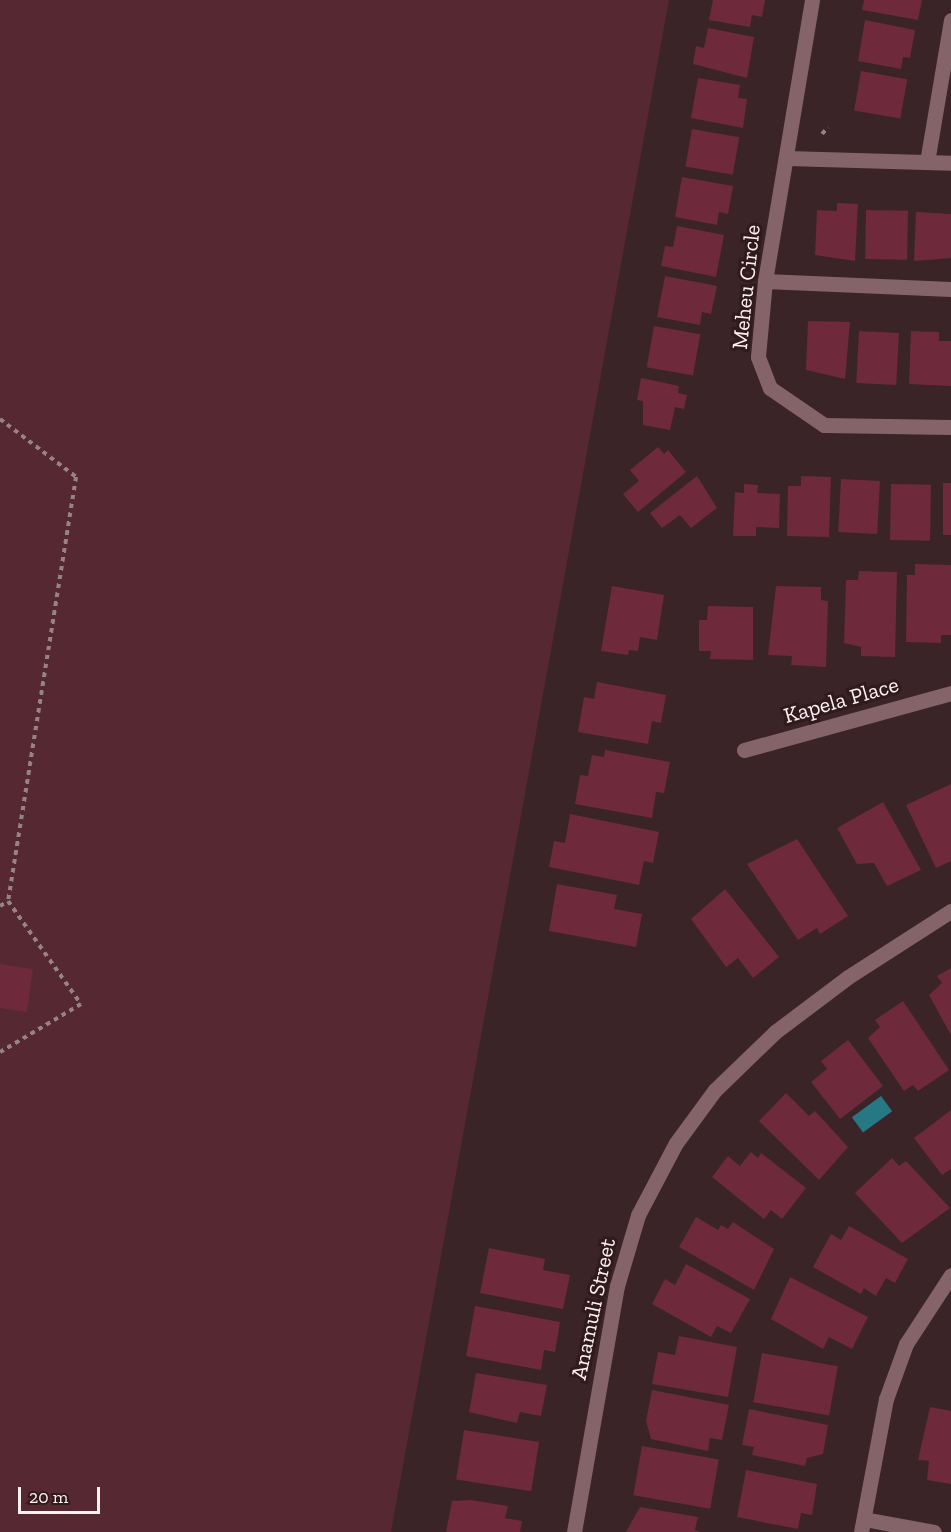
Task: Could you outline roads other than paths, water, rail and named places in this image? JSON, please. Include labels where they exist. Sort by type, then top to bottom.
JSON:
[{"type":"street","name":"Meheu Circle","points":[[812,0],[765,281],[758,357],[770,388],[800,413],[824,425],[951,426]]},
{"type":"street","points":[[927,162],[951,20]]},
{"type":"street","points":[[787,158],[951,163]]},
{"type":"street","points":[[765,281],[951,289]]},
{"type":"street","name":"Kapela Place","points":[[744,750],[951,693]]},
{"type":"street","name":"Anamuli Street","points":[[574,1532],[617,1286],[638,1215],[676,1143],[715,1090],[775,1032],[848,976],[951,911]]},
{"type":"street","points":[[933,1532],[863,1525],[885,1399],[906,1344],[951,1275]]},
{"type":"water","points":[[881,1096],[892,1111],[863,1133],[852,1117]]}]
